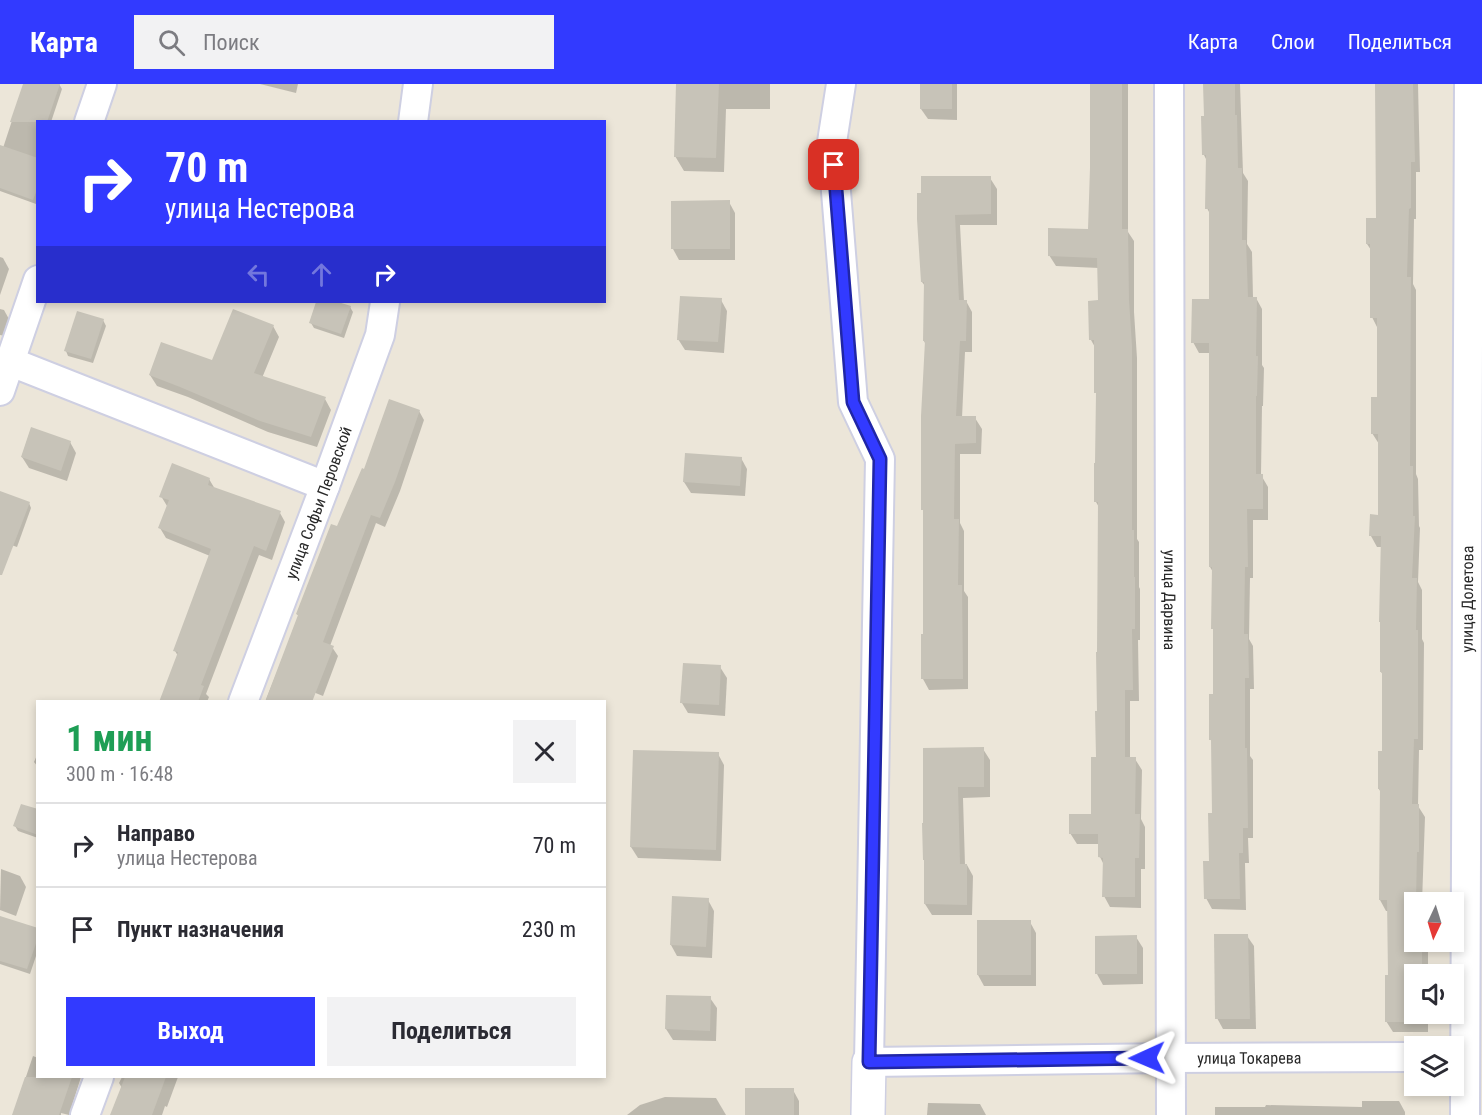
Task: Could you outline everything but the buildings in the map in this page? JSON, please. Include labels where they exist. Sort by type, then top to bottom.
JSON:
[{"type":"street","points":[[90,120],[102,84]]},
{"type":"street","points":[[412,120],[418,84]]},
{"type":"street","points":[[841,84],[832,142],[853,402],[880,459],[868,1115]]},
{"type":"street","name":"улица Дарвина","points":[[1169,84],[1171,1115]]},
{"type":"street","name":"улица Долетова","points":[[1465,1115],[1467,1057],[1468,84]]},
{"type":"street","points":[[0,391],[36,286]]},
{"type":"street","name":"улица Софьи Перовской","points":[[244,700],[380,335],[385,303]]},
{"type":"street","points":[[11,362],[325,486]]},
{"type":"street","name":"улица Токарева","points":[[869,1062],[1404,1057]]},
{"type":"street","points":[[85,1115],[99,1078]]},
{"type":"route","points":[[834,165],[853,402],[880,459],[869,1062],[1147,1058]]}]
